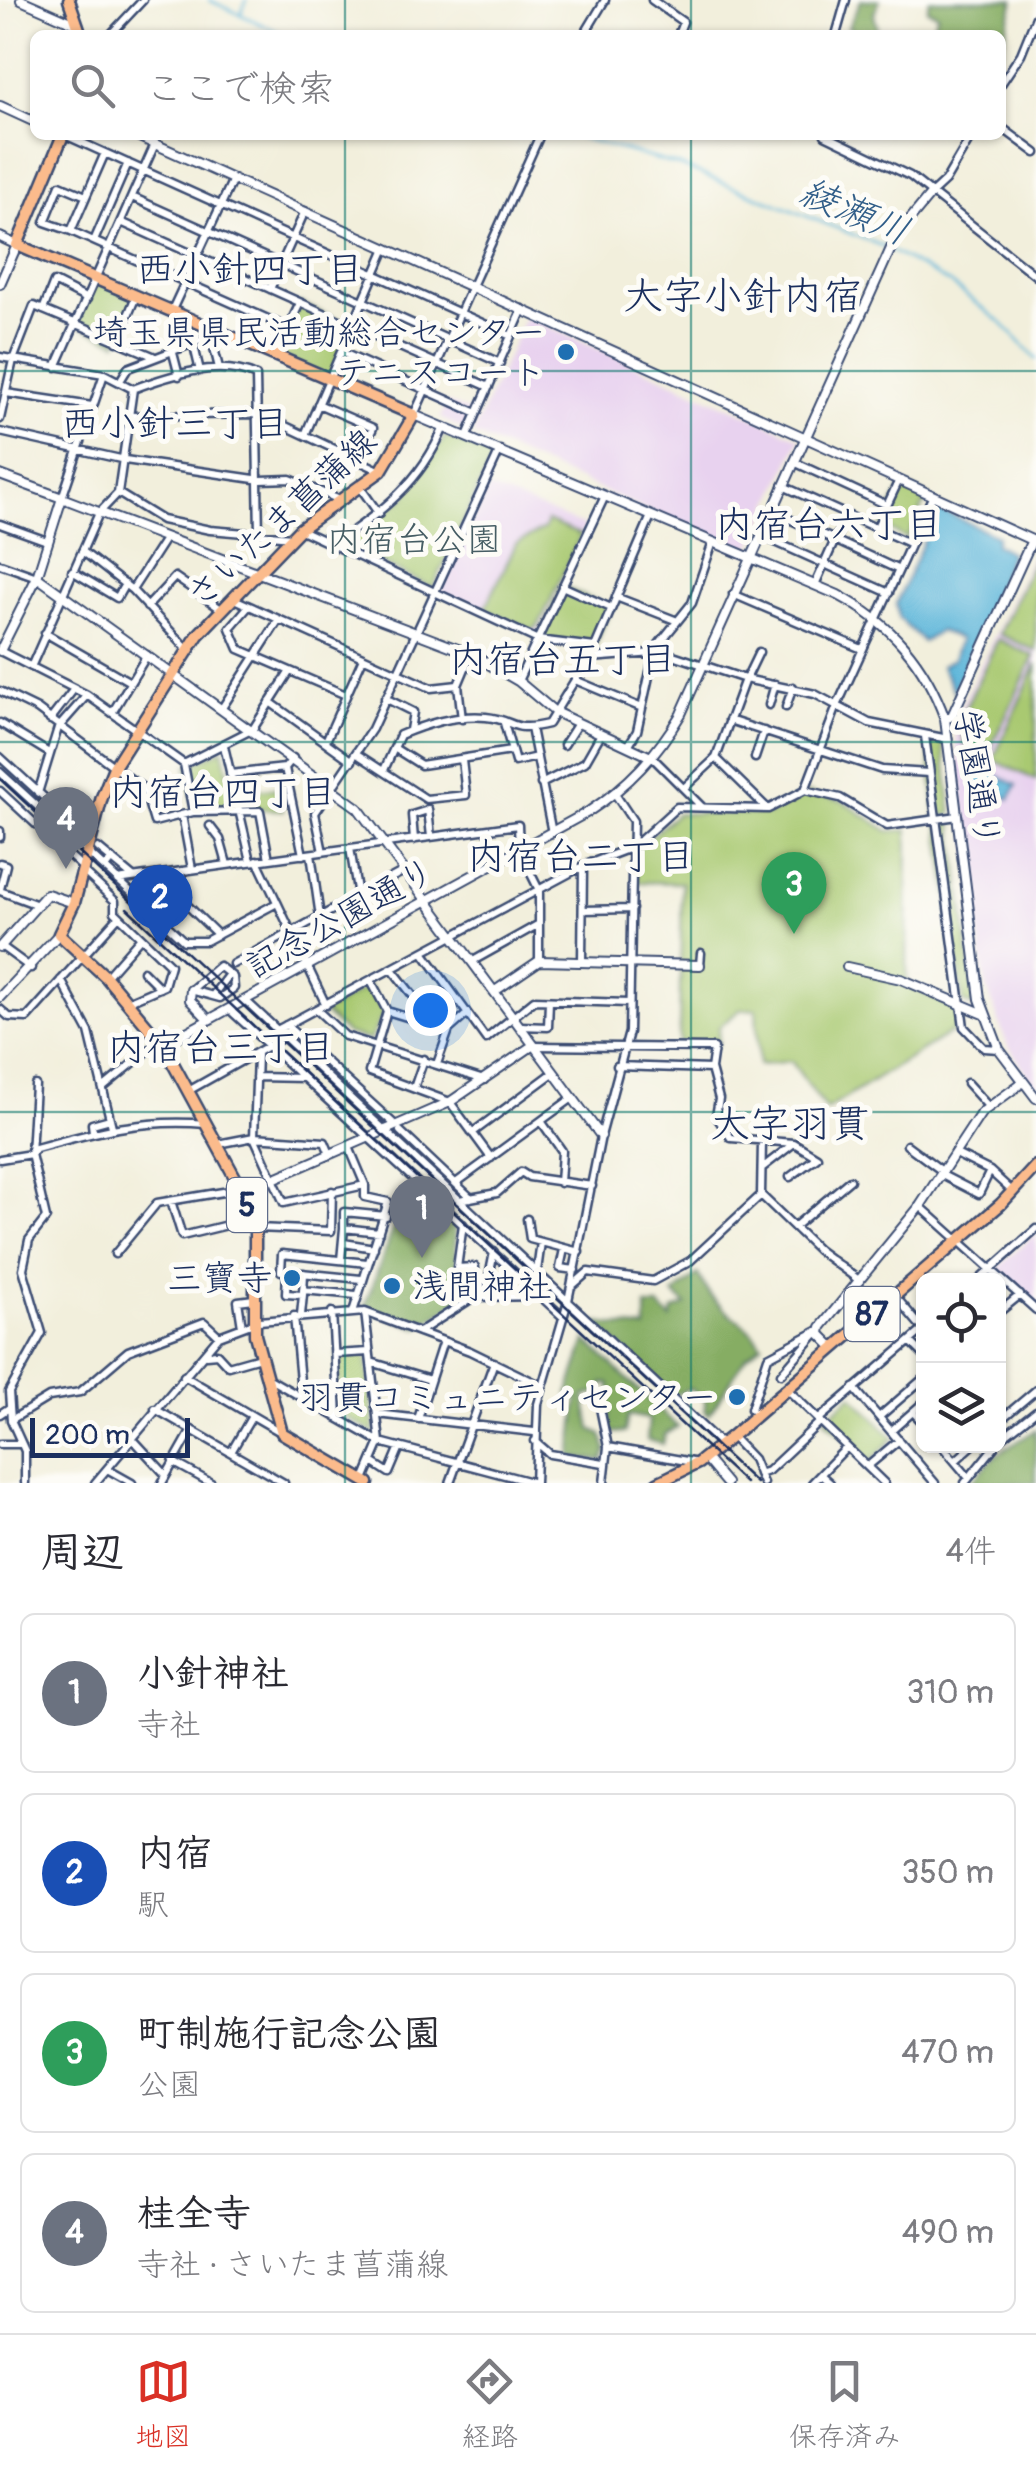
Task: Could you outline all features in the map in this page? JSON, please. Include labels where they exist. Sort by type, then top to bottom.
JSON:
[{"type":"main road","points":[[69,0],[80,30]]},
{"type":"main road","points":[[18,245],[62,140]]},
{"type":"main road","name":"さいたま菖蒲線","points":[[18,245],[216,334],[414,414],[380,471],[296,533],[221,609],[188,650],[114,768],[93,851],[59,934]]},
{"type":"main road","name":"5","points":[[59,934],[106,978],[161,1043],[242,1191],[253,1223],[254,1300],[248,1325],[282,1433]]},
{"type":"main road","name":"87","points":[[657,1483],[679,1478],[701,1461],[1013,1192],[1036,1166]]},
{"type":"main road","points":[[282,1433],[365,1482]]},
{"type":"street","points":[[21,0],[80,30]]},
{"type":"street","points":[[115,30],[143,0]]},
{"type":"street","points":[[587,30],[605,0]]},
{"type":"street","points":[[652,0],[683,22],[680,30]]},
{"type":"street","points":[[837,30],[846,0]]},
{"type":"street","points":[[1006,76],[1021,54],[1036,17]]},
{"type":"street","points":[[0,106],[30,120]]},
{"type":"street","points":[[1006,131],[1036,153]]},
{"type":"street","points":[[75,140],[512,336]]},
{"type":"street","points":[[146,140],[1034,541],[952,716],[945,720]]},
{"type":"street","points":[[414,414],[538,140]]},
{"type":"street","points":[[837,140],[893,164],[1036,276]]},
{"type":"street","points":[[931,194],[946,181],[969,140]]},
{"type":"street","points":[[56,367],[155,144]]},
{"type":"street","points":[[70,230],[104,153]]},
{"type":"street","points":[[94,241],[128,163]]},
{"type":"street","points":[[172,311],[233,179]]},
{"type":"street","points":[[86,196],[60,185],[45,222],[288,328]]},
{"type":"street","name":"記念公園通り","points":[[161,1043],[552,833],[615,794],[653,758],[681,714],[890,250],[910,216],[931,194]]},
{"type":"street","points":[[132,197],[500,363]]},
{"type":"street","points":[[270,289],[305,211]]},
{"type":"street","points":[[121,222],[489,388]]},
{"type":"street","points":[[0,238],[18,245],[0,284]]},
{"type":"street","points":[[305,435],[386,248]]},
{"type":"street","points":[[43,310],[54,282],[87,299]]},
{"type":"street","points":[[117,342],[136,296]]},
{"type":"street","points":[[275,355],[300,302]]},
{"type":"street","points":[[0,419],[13,360],[34,306],[153,356]]},
{"type":"street","points":[[467,436],[524,309]]},
{"type":"street","points":[[120,381],[128,368],[216,334],[219,368]]},
{"type":"street","points":[[193,342],[200,371]]},
{"type":"street","points":[[172,350],[179,376]]},
{"type":"street","points":[[341,352],[477,414]]},
{"type":"street","points":[[0,357],[104,374],[134,389],[219,368],[238,367],[256,376],[261,480],[258,534]]},
{"type":"street","points":[[104,374],[76,450],[38,577],[0,651],[87,695],[184,764],[193,812]]},
{"type":"street","points":[[30,666],[99,513],[118,493],[134,389]]},
{"type":"street","points":[[6,394],[92,406]]},
{"type":"street","points":[[318,404],[373,428],[358,460]]},
{"type":"street","points":[[128,416],[260,414],[380,471]]},
{"type":"street","name":"学園通り","points":[[414,414],[814,585],[877,618],[915,658],[945,720],[949,740],[975,969],[984,1014],[1000,1048],[1036,1098]]},
{"type":"street","points":[[333,546],[379,514],[416,478],[444,427]]},
{"type":"street","points":[[0,432],[125,460],[261,480],[290,479],[341,501]]},
{"type":"street","points":[[323,852],[316,813],[355,758],[500,450]]},
{"type":"street","points":[[794,462],[887,505]]},
{"type":"street","points":[[0,474],[470,654],[518,681],[555,712],[653,758],[686,786],[703,808]]},
{"type":"street","points":[[876,528],[899,480]]},
{"type":"street","points":[[783,486],[911,544]]},
{"type":"street","points":[[360,487],[379,514]]},
{"type":"street","points":[[118,493],[162,520],[258,534],[296,533],[333,546],[538,640],[596,647]]},
{"type":"street","points":[[805,790],[837,706],[934,495]]},
{"type":"street","points":[[518,681],[605,496]]},
{"type":"street","points":[[772,511],[900,570]]},
{"type":"street","points":[[814,585],[846,515]]},
{"type":"street","points":[[384,770],[400,734],[410,730],[462,718],[489,717],[518,730],[548,724],[596,647],[651,516]]},
{"type":"street","points":[[0,524],[48,541]]},
{"type":"street","points":[[760,536],[888,593]]},
{"type":"street","points":[[72,571],[117,598],[166,539]]},
{"type":"street","points":[[628,746],[642,708],[655,651],[675,620],[692,603],[713,542]]},
{"type":"street","points":[[82,551],[128,587],[188,650]]},
{"type":"street","points":[[0,564],[38,577],[333,786],[385,844],[601,1136]]},
{"type":"street","points":[[148,607],[175,577],[221,609]]},
{"type":"street","points":[[562,586],[611,608]]},
{"type":"street","points":[[733,594],[862,649]]},
{"type":"street","points":[[616,597],[675,620]]},
{"type":"street","points":[[232,598],[431,688],[458,685]]},
{"type":"street","points":[[248,606],[230,628],[239,649],[346,695]]},
{"type":"street","points":[[222,708],[278,621]]},
{"type":"street","points":[[45,634],[130,682]]},
{"type":"street","points":[[588,658],[655,651],[746,679],[793,688],[870,723],[949,740]]},
{"type":"street","points":[[686,786],[716,758],[759,652]]},
{"type":"street","points":[[112,713],[147,654]]},
{"type":"street","points":[[462,718],[458,685],[470,654]]},
{"type":"street","points":[[326,741],[363,658]]},
{"type":"street","points":[[184,764],[253,729],[290,671]]},
{"type":"street","points":[[575,680],[642,708]]},
{"type":"street","points":[[769,706],[774,684]]},
{"type":"street","points":[[786,708],[793,688]]},
{"type":"street","points":[[50,720],[74,689]]},
{"type":"street","points":[[0,690],[50,720],[144,788],[154,822],[193,812],[260,811],[269,859]]},
{"type":"street","points":[[38,793],[58,728],[87,695]]},
{"type":"street","points":[[385,698],[414,712],[410,730]]},
{"type":"street","points":[[270,702],[326,741],[384,770],[426,799],[466,794],[462,760]]},
{"type":"street","points":[[730,720],[882,770],[929,774]]},
{"type":"street","points":[[0,723],[49,753]]},
{"type":"street","points":[[504,723],[515,762],[537,757]]},
{"type":"street","points":[[564,745],[578,723]]},
{"type":"street","points":[[531,728],[552,833]]},
{"type":"street","points":[[755,758],[764,731]]},
{"type":"street","points":[[542,784],[585,762],[601,734]]},
{"type":"street","points":[[925,736],[933,820],[964,1027],[984,1048],[1000,1048]]},
{"type":"street","points":[[224,746],[254,861],[326,1005]]},
{"type":"street","points":[[394,748],[421,765],[511,751]]},
{"type":"street","points":[[0,757],[84,834]]},
{"type":"street","points":[[293,758],[286,768],[320,917]]},
{"type":"street","points":[[716,758],[768,809]]},
{"type":"street","points":[[230,774],[286,768]]},
{"type":"street","points":[[0,772],[65,832],[112,859],[134,878]]},
{"type":"street","points":[[0,790],[115,901],[119,916],[170,964],[160,988],[127,1002]]},
{"type":"street","points":[[277,1030],[584,866],[633,847],[676,807],[768,809],[805,790],[840,798],[887,826],[959,816]]},
{"type":"street","points":[[266,1377],[301,1393],[380,1442],[535,1483],[534,1436],[542,1386],[572,1286],[601,1136],[617,1066],[626,1046],[633,821],[615,794]]},
{"type":"street","points":[[426,799],[431,837]]},
{"type":"street","points":[[414,840],[412,816],[428,810]]},
{"type":"street","points":[[182,815],[192,870]]},
{"type":"street","points":[[65,832],[74,824]]},
{"type":"street","points":[[117,880],[518,825],[519,850],[539,890],[539,961]]},
{"type":"street","points":[[210,826],[220,839],[227,864]]},
{"type":"street","points":[[350,848],[358,896]]},
{"type":"street","points":[[93,851],[117,880],[184,941],[219,935],[275,904]]},
{"type":"street","points":[[105,868],[112,859]]},
{"type":"street","points":[[0,863],[6,864],[0,890],[36,904]]},
{"type":"street","points":[[582,961],[584,866]]},
{"type":"street","points":[[181,871],[184,902],[219,935]]},
{"type":"street","points":[[233,964],[404,871]]},
{"type":"street","points":[[31,968],[1,946],[47,894],[74,903]]},
{"type":"street","points":[[584,910],[632,909]]},
{"type":"street","points":[[0,1009],[9,1017],[27,1018],[119,916]]},
{"type":"street","points":[[473,961],[539,924]]},
{"type":"street","points":[[0,997],[59,934]]},
{"type":"street","points":[[106,978],[141,936]]},
{"type":"street","points":[[423,952],[486,1038],[534,1000],[630,1003]]},
{"type":"street","points":[[495,991],[539,961],[700,965],[700,953]]},
{"type":"street","points":[[850,964],[901,979],[984,1014]]},
{"type":"street","points":[[191,990],[220,998],[234,988],[230,974],[220,966],[191,990],[190,1000],[208,1019]]},
{"type":"street","points":[[392,969],[429,1016],[429,1024]]},
{"type":"street","points":[[143,971],[160,988]]},
{"type":"street","points":[[61,980],[89,1032],[111,1123]]},
{"type":"street","points":[[200,981],[212,995]]},
{"type":"street","points":[[371,981],[387,1011],[448,1030]]},
{"type":"street","points":[[245,1000],[568,1301],[726,1440],[754,1459],[762,1483]]},
{"type":"street","points":[[520,1026],[548,1027],[549,1000]]},
{"type":"street","points":[[229,1008],[564,1318]]},
{"type":"street","points":[[317,1010],[346,1036],[485,1080]]},
{"type":"street","points":[[387,1011],[368,1072],[450,1102],[491,1158]]},
{"type":"street","points":[[437,1064],[448,1030],[466,1014]]},
{"type":"street","points":[[286,1026],[393,1123]]},
{"type":"street","points":[[190,1090],[284,1037]]},
{"type":"street","points":[[103,1088],[161,1043]]},
{"type":"street","points":[[115,1254],[152,1209],[171,1200],[242,1191],[273,1180],[450,1102],[532,1046],[714,1048],[711,1068],[719,1099],[716,1116],[730,1138],[794,1143],[817,1157],[790,1178]]},
{"type":"street","points":[[257,1055],[254,1137],[284,1203],[365,1185]]},
{"type":"street","points":[[414,1088],[424,1059]]},
{"type":"street","points":[[617,1066],[711,1068]]},
{"type":"street","points":[[256,1077],[307,1081],[322,1072]]},
{"type":"street","points":[[472,1133],[553,1073]]},
{"type":"street","points":[[780,1374],[920,1206],[988,1105],[1023,1082]]},
{"type":"street","points":[[967,1083],[988,1105]]},
{"type":"street","points":[[25,1483],[22,1444],[11,1420],[9,1392],[42,1332],[24,1277],[29,1240],[46,1218],[31,1154],[35,1085]]},
{"type":"street","points":[[456,1183],[572,1099]]},
{"type":"street","points":[[366,1114],[374,1106]]},
{"type":"street","points":[[0,1159],[31,1154],[36,1148],[94,1132],[111,1123],[165,1120],[207,1124]]},
{"type":"street","points":[[540,1121],[562,1151],[560,1183]]},
{"type":"street","points":[[400,1131],[471,1198]]},
{"type":"street","points":[[218,1144],[254,1137],[326,1142],[330,1154]]},
{"type":"street","points":[[572,1286],[588,1272],[653,1281],[690,1261],[761,1196],[762,1141]]},
{"type":"street","points":[[762,1168],[794,1143]]},
{"type":"street","points":[[407,1152],[415,1144]]},
{"type":"street","points":[[907,1145],[941,1173],[979,1194],[990,1171]]},
{"type":"street","points":[[348,1147],[365,1185],[363,1214]]},
{"type":"street","points":[[953,1153],[990,1171],[1013,1192]]},
{"type":"street","points":[[459,1200],[497,1193],[520,1172],[560,1183],[592,1186]]},
{"type":"street","points":[[794,1227],[850,1180]]},
{"type":"street","points":[[171,1200],[182,1236],[253,1223],[331,1231],[332,1191]]},
{"type":"street","points":[[761,1196],[860,1280]]},
{"type":"street","points":[[352,1312],[388,1202],[365,1198]]},
{"type":"street","points":[[920,1206],[1036,1310]]},
{"type":"street","points":[[341,1260],[344,1212],[386,1216]]},
{"type":"street","points":[[527,1219],[530,1239],[579,1252]]},
{"type":"street","points":[[462,1224],[457,1268],[475,1267],[474,1298]]},
{"type":"street","points":[[344,1228],[380,1232]]},
{"type":"street","points":[[988,1273],[1036,1229]]},
{"type":"street","points":[[537,1272],[542,1242]]},
{"type":"street","points":[[344,1243],[374,1248]]},
{"type":"street","points":[[564,1249],[560,1268],[575,1270]]},
{"type":"street","points":[[484,1297],[494,1252]]},
{"type":"street","points":[[362,1280],[281,1271],[282,1254],[367,1263]]},
{"type":"street","points":[[322,1275],[324,1258]]},
{"type":"street","points":[[287,1272],[286,1294],[356,1295]]},
{"type":"street","points":[[301,1393],[298,1316],[304,1274]]},
{"type":"street","points":[[1006,1307],[1020,1295]]},
{"type":"street","points":[[418,1332],[474,1298],[527,1300],[541,1296]]},
{"type":"street","points":[[894,1296],[916,1321]]},
{"type":"street","points":[[332,1312],[338,1417]]},
{"type":"street","points":[[98,1482],[131,1437],[220,1336],[248,1325],[332,1312],[365,1312],[444,1341],[542,1386]]},
{"type":"street","points":[[365,1312],[380,1442],[365,1482]]},
{"type":"street","points":[[11,1420],[49,1397],[80,1392],[128,1351],[178,1329],[204,1322],[220,1336]]},
{"type":"street","points":[[820,1330],[834,1348]]},
{"type":"street","points":[[756,1414],[751,1408],[768,1357],[820,1330]]},
{"type":"street","points":[[759,1474],[768,1471],[854,1388],[916,1335]]},
{"type":"street","points":[[418,1419],[444,1341]]},
{"type":"street","points":[[910,1341],[916,1347]]},
{"type":"street","points":[[335,1354],[370,1352]]},
{"type":"street","points":[[204,1355],[217,1354],[228,1366],[260,1357]]},
{"type":"street","points":[[370,1362],[430,1380]]},
{"type":"street","points":[[450,1483],[494,1362]]},
{"type":"street","points":[[184,1376],[282,1433]]},
{"type":"street","points":[[0,1382],[9,1392]]},
{"type":"street","points":[[879,1417],[916,1385]]},
{"type":"street","points":[[786,1388],[884,1483]]},
{"type":"street","points":[[854,1388],[936,1483]]},
{"type":"street","points":[[1006,1415],[1036,1390]]},
{"type":"street","points":[[0,1414],[9,1408]]},
{"type":"street","points":[[600,1408],[608,1447],[604,1483]]},
{"type":"street","points":[[891,1430],[916,1409]]},
{"type":"street","points":[[155,1410],[284,1483]]},
{"type":"street","points":[[1006,1436],[1036,1411]]},
{"type":"street","points":[[913,1412],[916,1415]]},
{"type":"street","points":[[376,1414],[534,1436],[550,1454],[604,1463]]},
{"type":"street","points":[[231,1452],[252,1416]]},
{"type":"street","points":[[131,1437],[164,1479],[192,1430]]},
{"type":"street","points":[[868,1466],[899,1440]]},
{"type":"street","points":[[0,1444],[22,1444]]},
{"type":"street","points":[[812,1483],[848,1446]]},
{"type":"street","points":[[372,1462],[389,1473],[400,1447]]},
{"type":"street","points":[[608,1447],[701,1461],[726,1483]]},
{"type":"street","points":[[948,1453],[967,1480],[989,1453]]},
{"type":"street","points":[[955,1461],[964,1453]]},
{"type":"street","points":[[701,1461],[714,1483]]},
{"type":"street","points":[[173,1462],[210,1483]]},
{"type":"street","points":[[107,1468],[132,1483]]},
{"type":"street","points":[[822,1475],[830,1483]]},
{"type":"shaded area","points":[[525,317],[800,438],[748,554],[473,434]]},
{"type":"shaded area","points":[[447,402],[475,414],[467,431],[440,418]]},
{"type":"shaded area","points":[[488,488],[585,526],[537,635],[440,591]]},
{"type":"shaded area","points":[[1036,548],[1036,1087],[1006,1042],[985,982],[954,722]]},
{"type":"shaded area","points":[[1036,1233],[1036,1304],[1006,1273],[998,1268]]},
{"type":"green space","points":[[861,0],[880,0],[874,14],[878,30],[848,27]]},
{"type":"green space","points":[[929,0],[1014,0],[1006,32],[936,30],[932,27],[938,14],[927,10]]},
{"type":"green space","points":[[96,279],[136,296],[117,342],[75,324]]},
{"type":"green space","points":[[300,303],[352,326],[329,379],[275,355]]},
{"type":"green space","name":"内宿台公園","points":[[445,436],[494,455],[433,588],[339,543],[405,497]]},
{"type":"green space","points":[[903,485],[928,496],[907,539],[881,525]]},
{"type":"green space","points":[[547,521],[581,535],[538,627],[531,630],[485,609],[516,544],[544,529]]},
{"type":"green space","points":[[1036,555],[1036,651],[999,634]]},
{"type":"green space","points":[[562,586],[611,608],[595,647],[538,640]]},
{"type":"green space","points":[[998,639],[1034,656],[987,756],[965,746],[959,722]]},
{"type":"green space","points":[[1036,664],[1036,780],[993,760]]},
{"type":"green space","points":[[928,740],[943,742],[952,814],[936,817]]},
{"type":"green space","points":[[223,749],[235,807],[194,809],[187,766]]},
{"type":"green space","points":[[276,788],[283,810],[242,808],[237,791]]},
{"type":"green space","points":[[808,793],[842,801],[889,831],[908,830],[907,985],[958,1010],[960,1027],[826,1110],[791,1061],[759,1065],[756,1009],[740,1010],[719,1027],[718,1044],[679,1043],[682,883],[637,882],[637,849],[677,813],[770,814]]},
{"type":"green space","points":[[952,820],[975,1003],[971,1006],[963,1002],[938,822]]},
{"type":"green space","points":[[369,986],[384,1012],[370,1040],[347,1034],[323,1013]]},
{"type":"green space","points":[[426,1197],[454,1219],[459,1301],[418,1328],[364,1308],[399,1213]]},
{"type":"green space","points":[[698,1274],[713,1298],[762,1344],[745,1358],[709,1415],[705,1400],[690,1388],[673,1396],[595,1323],[646,1329],[646,1306],[659,1306],[671,1319],[673,1310],[686,1305],[674,1294]]},
{"type":"green space","points":[[586,1340],[678,1427],[665,1434],[663,1444],[647,1440],[649,1419],[628,1415],[625,1432],[610,1433],[610,1384],[603,1383],[602,1391],[585,1396],[591,1429],[602,1434],[607,1450],[603,1461],[571,1457],[578,1398],[568,1395]]},
{"type":"green space","points":[[366,1353],[375,1434],[341,1414],[337,1355]]},
{"type":"green space","points":[[852,1395],[894,1438],[870,1462],[825,1419]]},
{"type":"green space","points":[[1036,1430],[1036,1483],[970,1483],[996,1455],[1006,1453],[1006,1449]]},
{"type":"water","points":[[938,509],[997,536],[995,544],[1011,553],[954,692],[941,666],[953,659],[960,639],[940,631],[923,642],[899,618],[896,604]]},
{"type":"water","points":[[981,768],[1017,785],[1010,799],[974,783]]},
{"type":"waterway","name":"綾瀬川","points":[[209,0],[274,30]]},
{"type":"waterway","points":[[241,13],[247,0]]},
{"type":"waterway","name":"綾瀬川","points":[[588,140],[683,167],[882,246],[951,284],[1002,323],[1036,359]]},
{"type":"tram line","points":[[127,908],[745,1483]]},
{"type":"railway","points":[[0,779],[756,1483]]},
{"type":"place","name":"埼玉県県民活動総合センター テニスコート","points":[[566,352]]},
{"type":"place","name":"桂全寺","points":[[66,869]]},
{"type":"place","name":"町制施行記念公園","points":[[794,934]]},
{"type":"place","name":"内宿","points":[[160,947]]},
{"type":"place","name":"小針神社","points":[[422,1258]]},
{"type":"place","name":"三寶寺","points":[[292,1278]]},
{"type":"place","name":"浅間神社","points":[[392,1286]]},
{"type":"place","name":"羽貫コミュニティセンター","points":[[737,1397]]},
{"type":"district","name":"西小針四丁目","points":[[250,269]]},
{"type":"district","name":"大字小針内宿","points":[[743,295]]},
{"type":"district","name":"西小針三丁目","points":[[175,423]]},
{"type":"district","name":"内宿台六丁目","points":[[829,524]]},
{"type":"district","name":"内宿台五丁目","points":[[563,659]]},
{"type":"district","name":"内宿台四丁目","points":[[223,792]]},
{"type":"district","name":"内宿台二丁目","points":[[581,856]]},
{"type":"district","name":"内宿台三丁目","points":[[221,1047]]},
{"type":"district","name":"大字羽貫","points":[[790,1123]]}]
